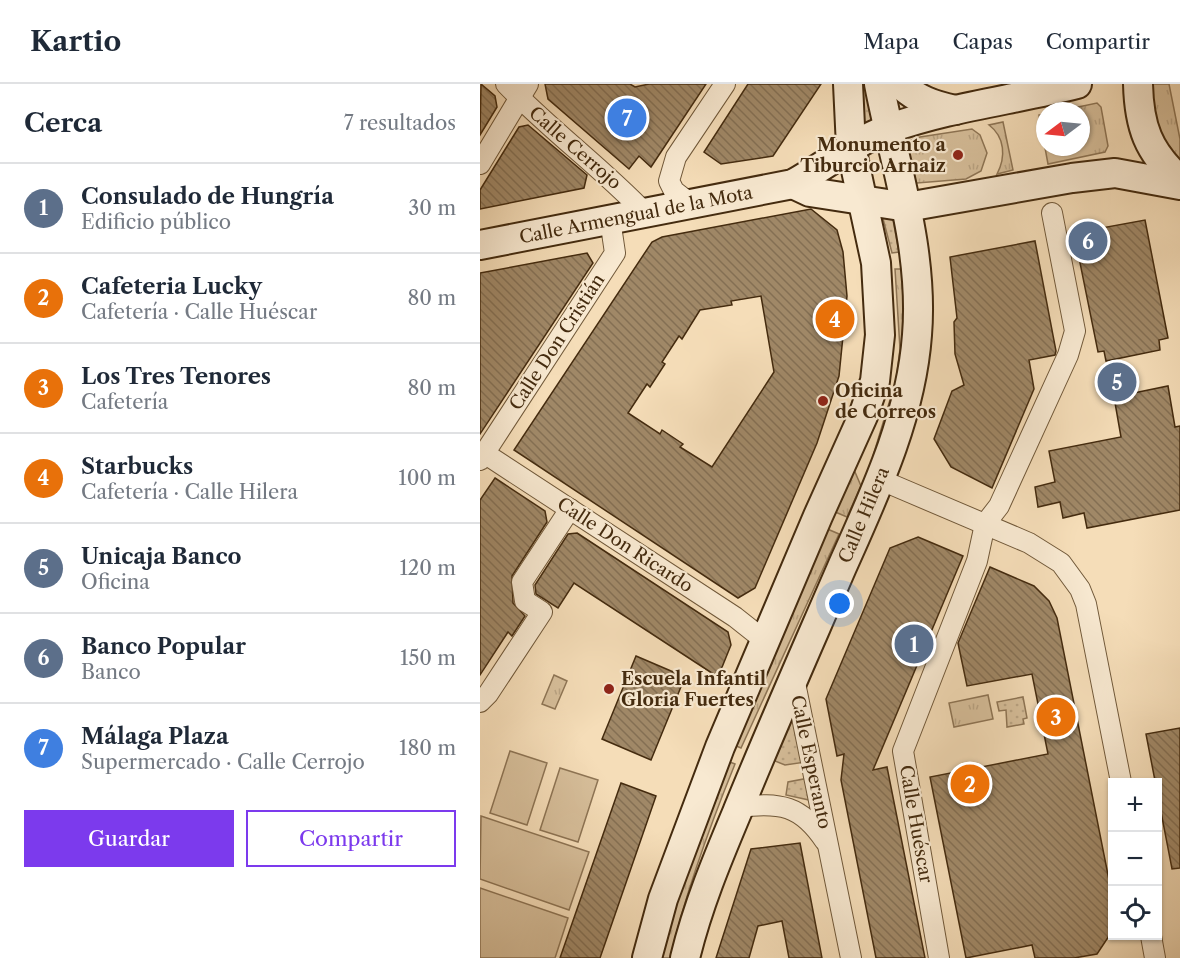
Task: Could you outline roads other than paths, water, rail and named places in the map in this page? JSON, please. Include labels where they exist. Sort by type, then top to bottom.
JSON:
[{"type":"main road","points":[[647,958],[663,899],[764,640],[863,416],[875,381],[880,335],[876,263],[851,147],[848,84]]},
{"type":"main road","name":"Calle Hilera","points":[[685,958],[697,910],[739,807],[881,480],[912,381],[917,332],[915,257],[907,207],[879,84]]},
{"type":"main road","name":"Calle Armengual de la Mota","points":[[900,84],[928,105],[955,110]]},
{"type":"main road","name":"Calle Armengual de la Mota","points":[[480,245],[793,184],[824,167],[851,147],[888,129],[955,110],[1077,84]]},
{"type":"main road","points":[[1138,84],[1139,112],[1148,141],[1164,166],[1180,180]]},
{"type":"main road","points":[[793,184],[810,192],[907,207],[1072,178],[1115,173],[1180,185]]},
{"type":"main road","points":[[863,416],[860,453],[869,472],[881,480]]},
{"type":"street","points":[[691,204],[674,191],[669,181],[676,157],[725,84]]},
{"type":"street","points":[[480,164],[518,89]]},
{"type":"street","name":"Calle Cerrojo","points":[[518,89],[645,213]]},
{"type":"street","points":[[985,524],[999,506],[1068,355],[1075,331],[1052,213]]},
{"type":"street","name":"Calle Don Cristián","points":[[482,457],[615,253],[610,219]]},
{"type":"street","name":"Calle Don Ricardo","points":[[482,457],[570,509],[735,617],[764,640]]},
{"type":"street","points":[[881,480],[1029,543],[1061,563],[1080,589],[1086,604],[1120,778]]},
{"type":"street","points":[[480,702],[488,694],[542,612],[525,601],[522,582],[570,509]]},
{"type":"street","name":"Calle Huéscar","points":[[939,958],[903,750],[977,561],[985,524]]},
{"type":"street","name":"Calle Esperanto","points":[[794,678],[851,958]]},
{"type":"street","name":"Calle Esperanto","points":[[739,807],[771,803],[796,811],[815,826],[828,846]]},
{"type":"street","points":[[1153,940],[1155,958]]},
{"type":"place","name":"Málaga Plaza","points":[[627,118]]},
{"type":"place","name":"Monumento a Tiburcio Arnaiz","points":[[958,155]]},
{"type":"place","name":"Banco Popular","points":[[1088,241]]},
{"type":"place","name":"Starbucks","points":[[835,319]]},
{"type":"place","name":"Unicaja Banco","points":[[1117,382]]},
{"type":"place","name":"Oficina de Correos","points":[[823,401]]},
{"type":"place","name":"Consulado de Hungría","points":[[914,644]]},
{"type":"place","name":"Escuela Infantil Gloria Fuertes","points":[[609,689]]},
{"type":"place","name":"Los Tres Tenores","points":[[1056,717]]},
{"type":"place","name":"Cafeteria Lucky","points":[[970,784]]}]
